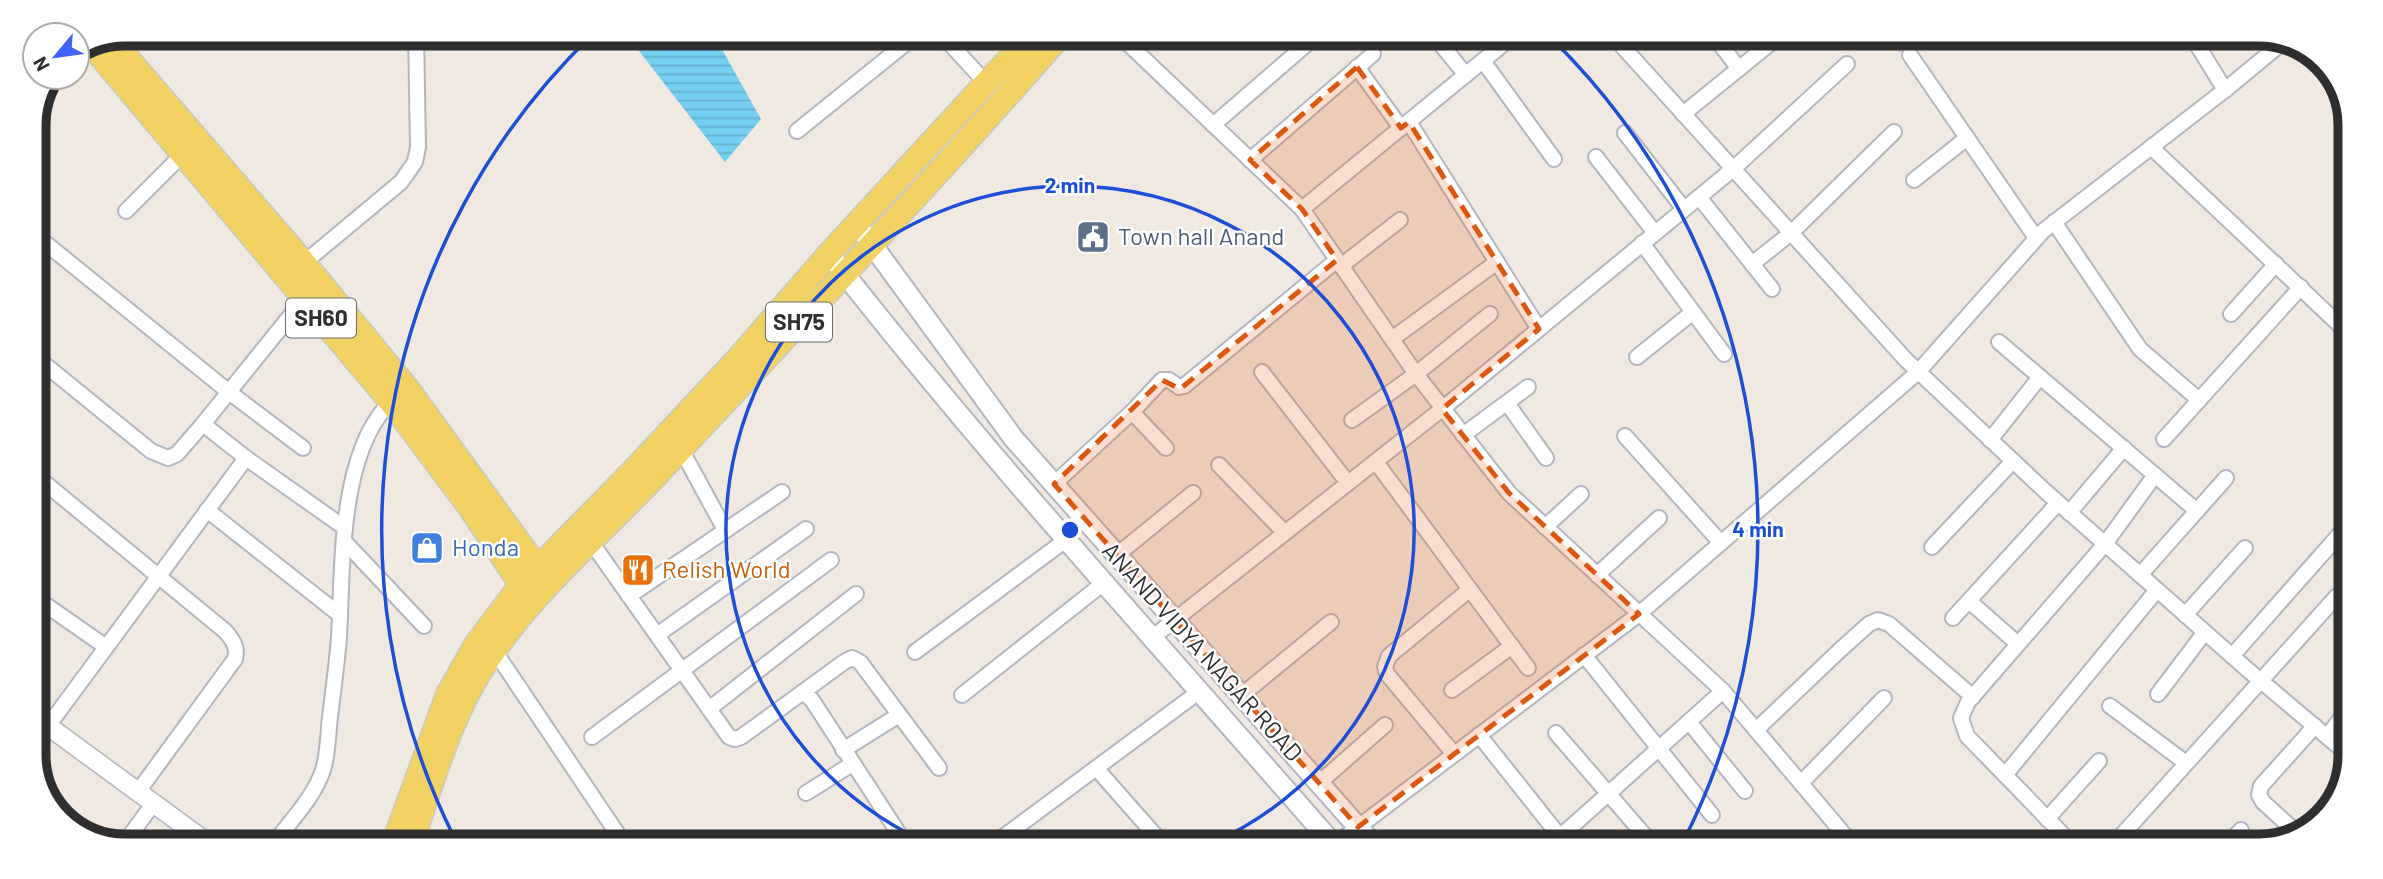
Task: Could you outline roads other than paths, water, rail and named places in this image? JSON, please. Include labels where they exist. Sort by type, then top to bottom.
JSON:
[{"type":"main road","name":"SH60","points":[[117,46],[543,576]]},
{"type":"main road","name":"SH75","points":[[526,594],[856,224],[1022,46]]},
{"type":"main road","name":"SH75","points":[[543,576],[591,542],[681,449],[1051,46]]},
{"type":"main road","name":"SH60","points":[[95,51],[183,154],[295,270]]},
{"type":"main road","name":"ANAND VIDYA NAGAR ROAD","points":[[856,224],[1014,439],[1364,834]]},
{"type":"main road","name":"ANAND VIDYA NAGAR ROAD","points":[[829,254],[934,384],[1326,834]]},
{"type":"main road","name":"SH60","points":[[399,395],[526,594]]},
{"type":"main road","points":[[415,834],[461,709],[474,681],[526,594]]},
{"type":"main road","points":[[397,834],[447,694],[477,643],[526,594]]},
{"type":"street","points":[[295,270],[401,183],[415,162],[418,146],[415,46]]},
{"type":"street","points":[[797,131],[902,46]]},
{"type":"street","points":[[952,46],[986,83]]},
{"type":"street","points":[[1130,46],[1301,209],[1416,374],[1509,493],[1723,691],[1844,834]]},
{"type":"street","points":[[1213,125],[1304,46]]},
{"type":"street","points":[[1442,46],[1466,75]]},
{"type":"street","points":[[1301,209],[1501,46]]},
{"type":"street","points":[[1626,46],[1683,114],[1918,372],[2064,508],[2338,746]]},
{"type":"street","points":[[1722,46],[1739,69]]},
{"type":"street","points":[[1683,114],[1767,46]]},
{"type":"street","points":[[2198,46],[2225,90]]},
{"type":"street","points":[[1349,834],[1639,614],[1918,372],[2054,222],[2276,48]]},
{"type":"street","points":[[1250,160],[1373,54]]},
{"type":"street","points":[[1910,55],[2036,239]]},
{"type":"street","points":[[1483,61],[1554,159]]},
{"type":"street","points":[[1153,637],[1442,409],[1733,169],[1847,64]]},
{"type":"street","points":[[1357,67],[1405,125],[1539,329]]},
{"type":"street","points":[[1752,264],[1791,233],[1895,132]]},
{"type":"street","points":[[1625,133],[1684,209]]},
{"type":"street","points":[[1914,180],[1967,138]]},
{"type":"street","points":[[2151,147],[2337,323]]},
{"type":"street","points":[[126,212],[183,154]]},
{"type":"street","points":[[1596,157],[1655,233]]},
{"type":"street","points":[[1699,197],[1772,289]]},
{"type":"street","points":[[1054,484],[1132,412],[1162,380],[1169,380],[1179,387],[1184,386],[1339,263],[1400,220]]},
{"type":"street","points":[[2054,222],[2140,349],[2199,400]]},
{"type":"street","points":[[1642,243],[1724,354]]},
{"type":"street","points":[[46,244],[229,392],[303,448]]},
{"type":"street","points":[[1392,339],[1497,262]]},
{"type":"street","points":[[2231,314],[2276,264]]},
{"type":"street","points":[[2164,439],[2301,287]]},
{"type":"street","points":[[46,365],[160,457],[168,458],[177,454],[203,424],[312,290]]},
{"type":"street","points":[[1637,356],[1693,312]]},
{"type":"street","points":[[1352,420],[1416,374],[1490,314]]},
{"type":"street","points":[[1999,342],[2197,510]]},
{"type":"street","points":[[1262,372],[1348,483]]},
{"type":"street","points":[[1990,440],[2040,377]]},
{"type":"street","points":[[1463,435],[1528,387]]},
{"type":"street","points":[[281,834],[312,792],[324,766],[340,615],[344,535],[356,466],[362,445],[373,425],[399,395]]},
{"type":"street","points":[[1507,403],[1546,458]]},
{"type":"street","points":[[1132,412],[1166,448]]},
{"type":"street","points":[[203,424],[344,535],[425,626]]},
{"type":"street","points":[[1625,436],[1721,543]]},
{"type":"street","points":[[1953,618],[2124,448]]},
{"type":"street","points":[[681,449],[725,530]]},
{"type":"street","points":[[194,834],[48,726],[246,458]]},
{"type":"street","points":[[1376,461],[1528,668]]},
{"type":"street","points":[[1932,547],[2013,461]]},
{"type":"street","points":[[1219,466],[1285,533]]},
{"type":"street","points":[[2062,834],[1967,736],[1961,718],[1973,697],[2105,544],[2155,475]]},
{"type":"street","points":[[2140,575],[2226,478]]},
{"type":"street","points":[[46,487],[225,631],[237,651],[236,659],[138,793]]},
{"type":"street","points":[[629,596],[782,492]]},
{"type":"street","points":[[1117,555],[1193,493]]},
{"type":"street","points":[[1545,527],[1581,494]]},
{"type":"street","points":[[207,510],[340,615]]},
{"type":"street","points":[[1597,575],[1659,518]]},
{"type":"street","points":[[657,635],[806,529]]},
{"type":"street","points":[[2232,656],[2338,537]]},
{"type":"street","points":[[915,652],[1067,539]]},
{"type":"street","points":[[591,542],[729,737],[736,739],[852,658],[860,662],[939,768]]},
{"type":"street","points":[[2185,615],[2245,548]]},
{"type":"street","points":[[592,737],[831,560]]},
{"type":"street","points":[[962,695],[1105,582]]},
{"type":"street","points":[[1454,754],[1387,674],[1385,667],[1389,656],[1469,590]]},
{"type":"street","points":[[2005,775],[2157,590]]},
{"type":"street","points":[[709,709],[856,594]]},
{"type":"street","points":[[2123,834],[2337,596]]},
{"type":"street","points":[[1969,601],[2018,644]]},
{"type":"street","points":[[46,605],[106,647]]},
{"type":"street","points":[[1756,730],[1840,650],[1869,624],[1878,620],[1889,624],[1973,697]]},
{"type":"street","points":[[1242,695],[1331,622]]},
{"type":"street","points":[[2158,694],[2205,632]]},
{"type":"street","points":[[1452,690],[1512,646]]},
{"type":"street","points":[[494,650],[618,834]]},
{"type":"street","points":[[1584,655],[1712,815]]},
{"type":"street","points":[[1020,834],[1096,768],[1200,691]]},
{"type":"street","points":[[1567,834],[1723,691]]},
{"type":"street","points":[[803,692],[812,700],[899,834]]},
{"type":"street","points":[[1801,783],[1884,698]]},
{"type":"street","points":[[2109,706],[2186,763]]},
{"type":"street","points":[[843,750],[899,715]]},
{"type":"street","points":[[1689,722],[1745,791]]},
{"type":"street","points":[[2327,736],[2338,722]]},
{"type":"street","points":[[1319,783],[1385,726]]},
{"type":"street","points":[[2290,826],[2263,802],[2259,795],[2261,786],[2315,726]]},
{"type":"street","points":[[1556,733],[1644,834]]},
{"type":"street","points":[[1479,735],[1553,834]]},
{"type":"street","points":[[2047,819],[2099,761]]},
{"type":"street","points":[[806,793],[852,764]]},
{"type":"street","points":[[1096,768],[1154,834]]},
{"type":"street","points":[[131,834],[153,804]]},
{"type":"street","points":[[2237,834],[2241,830]]},
{"type":"water","points":[[635,46],[720,46],[761,119],[725,162]]},
{"type":"tunnel","points":[[1904,46],[1910,55]]},
{"type":"place","name":"Town hall Anand","points":[[1093,237]]},
{"type":"place","name":"Honda","points":[[427,548]]},
{"type":"place","name":"Relish World","points":[[638,570]]}]
